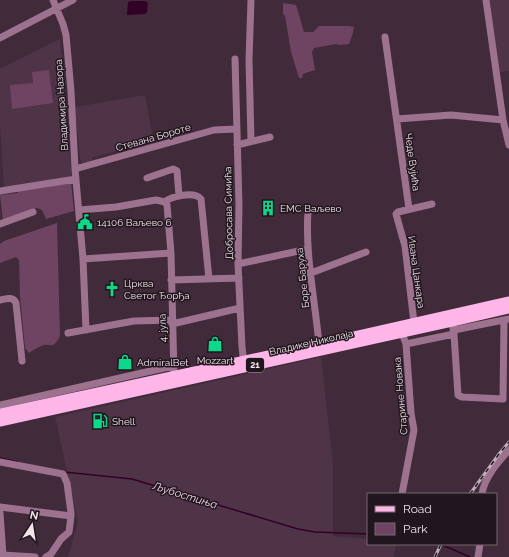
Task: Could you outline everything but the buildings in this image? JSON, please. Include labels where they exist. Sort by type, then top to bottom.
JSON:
[{"type":"main road","name":"Владике Николаја","points":[[0,422],[319,344],[509,301]]},
{"type":"main road","name":"Владике Николаја","points":[[0,413],[174,371],[244,363],[402,333],[453,329],[509,309]]},
{"type":"street","name":"Владимира Назора","points":[[53,0],[66,35],[83,259],[86,330]]},
{"type":"street","points":[[0,38],[73,0]]},
{"type":"street","points":[[251,0],[249,60],[251,141]]},
{"type":"street","points":[[486,0],[503,120],[509,145]]},
{"type":"street","name":"Чеде Вујића","points":[[386,37],[409,209]]},
{"type":"street","name":"Добросава Симића","points":[[235,59],[239,205],[238,264],[244,363]]},
{"type":"street","points":[[397,118],[451,115],[503,120]]},
{"type":"street","name":"Стевана Бороте","points":[[75,169],[214,130],[236,129]]},
{"type":"street","points":[[237,144],[270,137]]},
{"type":"street","points":[[147,178],[173,169],[177,171],[178,196]]},
{"type":"street","points":[[0,191],[76,179]]},
{"type":"street","points":[[79,210],[116,207],[156,200],[165,202],[168,199],[178,196],[193,194],[200,196],[209,279]]},
{"type":"street","name":"4. јула","points":[[165,202],[168,209],[171,253],[174,371]]},
{"type":"street","points":[[409,209],[432,204]]},
{"type":"street","name":"Ивана Цанкара","points":[[409,209],[398,212],[397,217],[405,246],[414,323]]},
{"type":"street","name":"Боре Баруха","points":[[308,211],[308,248],[319,344]]},
{"type":"street","points":[[0,224],[33,212]]},
{"type":"street","points":[[238,264],[308,248]]},
{"type":"street","points":[[311,273],[366,252]]},
{"type":"street","points":[[83,259],[171,253]]},
{"type":"street","points":[[171,280],[239,278]]},
{"type":"street","points":[[0,300],[12,298],[15,300],[22,361]]},
{"type":"street","points":[[68,333],[134,321],[172,322],[240,308]]},
{"type":"street","points":[[453,329],[458,395],[462,397],[504,399],[506,320]]},
{"type":"street","name":"Старине Новака","points":[[406,344],[453,329],[506,320]]},
{"type":"street","name":"Старине Новака","points":[[402,333],[406,344],[414,436],[402,493]]},
{"type":"street","points":[[0,405],[174,371]]},
{"type":"street","points":[[482,493],[482,488],[490,473],[509,450]]},
{"type":"street","points":[[0,462],[63,474],[67,483],[71,503],[71,516],[68,532],[61,539],[51,554],[46,557]]},
{"type":"street","points":[[0,507],[71,516]]},
{"type":"street","points":[[0,513],[3,555],[35,557]]},
{"type":"street","points":[[478,556],[480,545]]},
{"type":"shaded area","points":[[486,0],[509,0],[509,71],[496,73]]},
{"type":"shaded area","points":[[145,1],[148,3],[147,12],[145,14],[127,15],[128,2]]},
{"type":"shaded area","points":[[60,39],[72,179],[4,190],[0,124],[0,69]]},
{"type":"shaded area","points":[[145,95],[154,144],[145,147],[144,143],[92,158],[93,161],[82,163],[80,159],[75,107]]},
{"type":"shaded area","points":[[321,357],[333,463],[333,536],[367,539],[367,545],[396,545],[394,557],[68,557],[78,522],[55,417]]},
{"type":"green space","points":[[283,3],[296,5],[304,32],[313,32],[319,26],[354,27],[349,44],[336,44],[314,48],[312,52],[315,70],[303,74],[302,78],[299,78],[291,52],[285,16],[283,14]]},
{"type":"green space","points":[[49,70],[53,103],[12,109],[10,85],[33,83],[32,72]]},
{"type":"green space","points":[[71,182],[74,211],[46,219],[42,210],[37,208],[3,221],[0,195],[18,193],[18,190]]},
{"type":"green space","points":[[57,223],[60,336],[53,345],[41,346],[29,353],[25,348],[20,297],[19,260],[16,257],[0,263],[0,244],[4,241]]},
{"type":"waterway","name":"Љубостиња","points":[[0,458],[18,462]]},
{"type":"waterway","name":"Љубостиња","points":[[64,472],[132,479],[298,529],[315,532],[367,534]]},
{"type":"waterway","name":"Љубостиња","points":[[442,545],[470,557]]},
{"type":"railway","points":[[471,493],[509,442]]},
{"type":"railway","points":[[435,557],[441,545]]},
{"type":"place","name":"ЕМС Ваљево","points":[[268,208]]},
{"type":"place","name":"14106 Ваљево 6","points":[[85,222]]},
{"type":"place","name":"Црква Светог Ђорђа","points":[[112,289]]},
{"type":"place","name":"Mozzart","points":[[215,344]]},
{"type":"place","name":"AdmiralBet","points":[[125,362]]},
{"type":"place","name":"Shell","points":[[100,421]]}]
